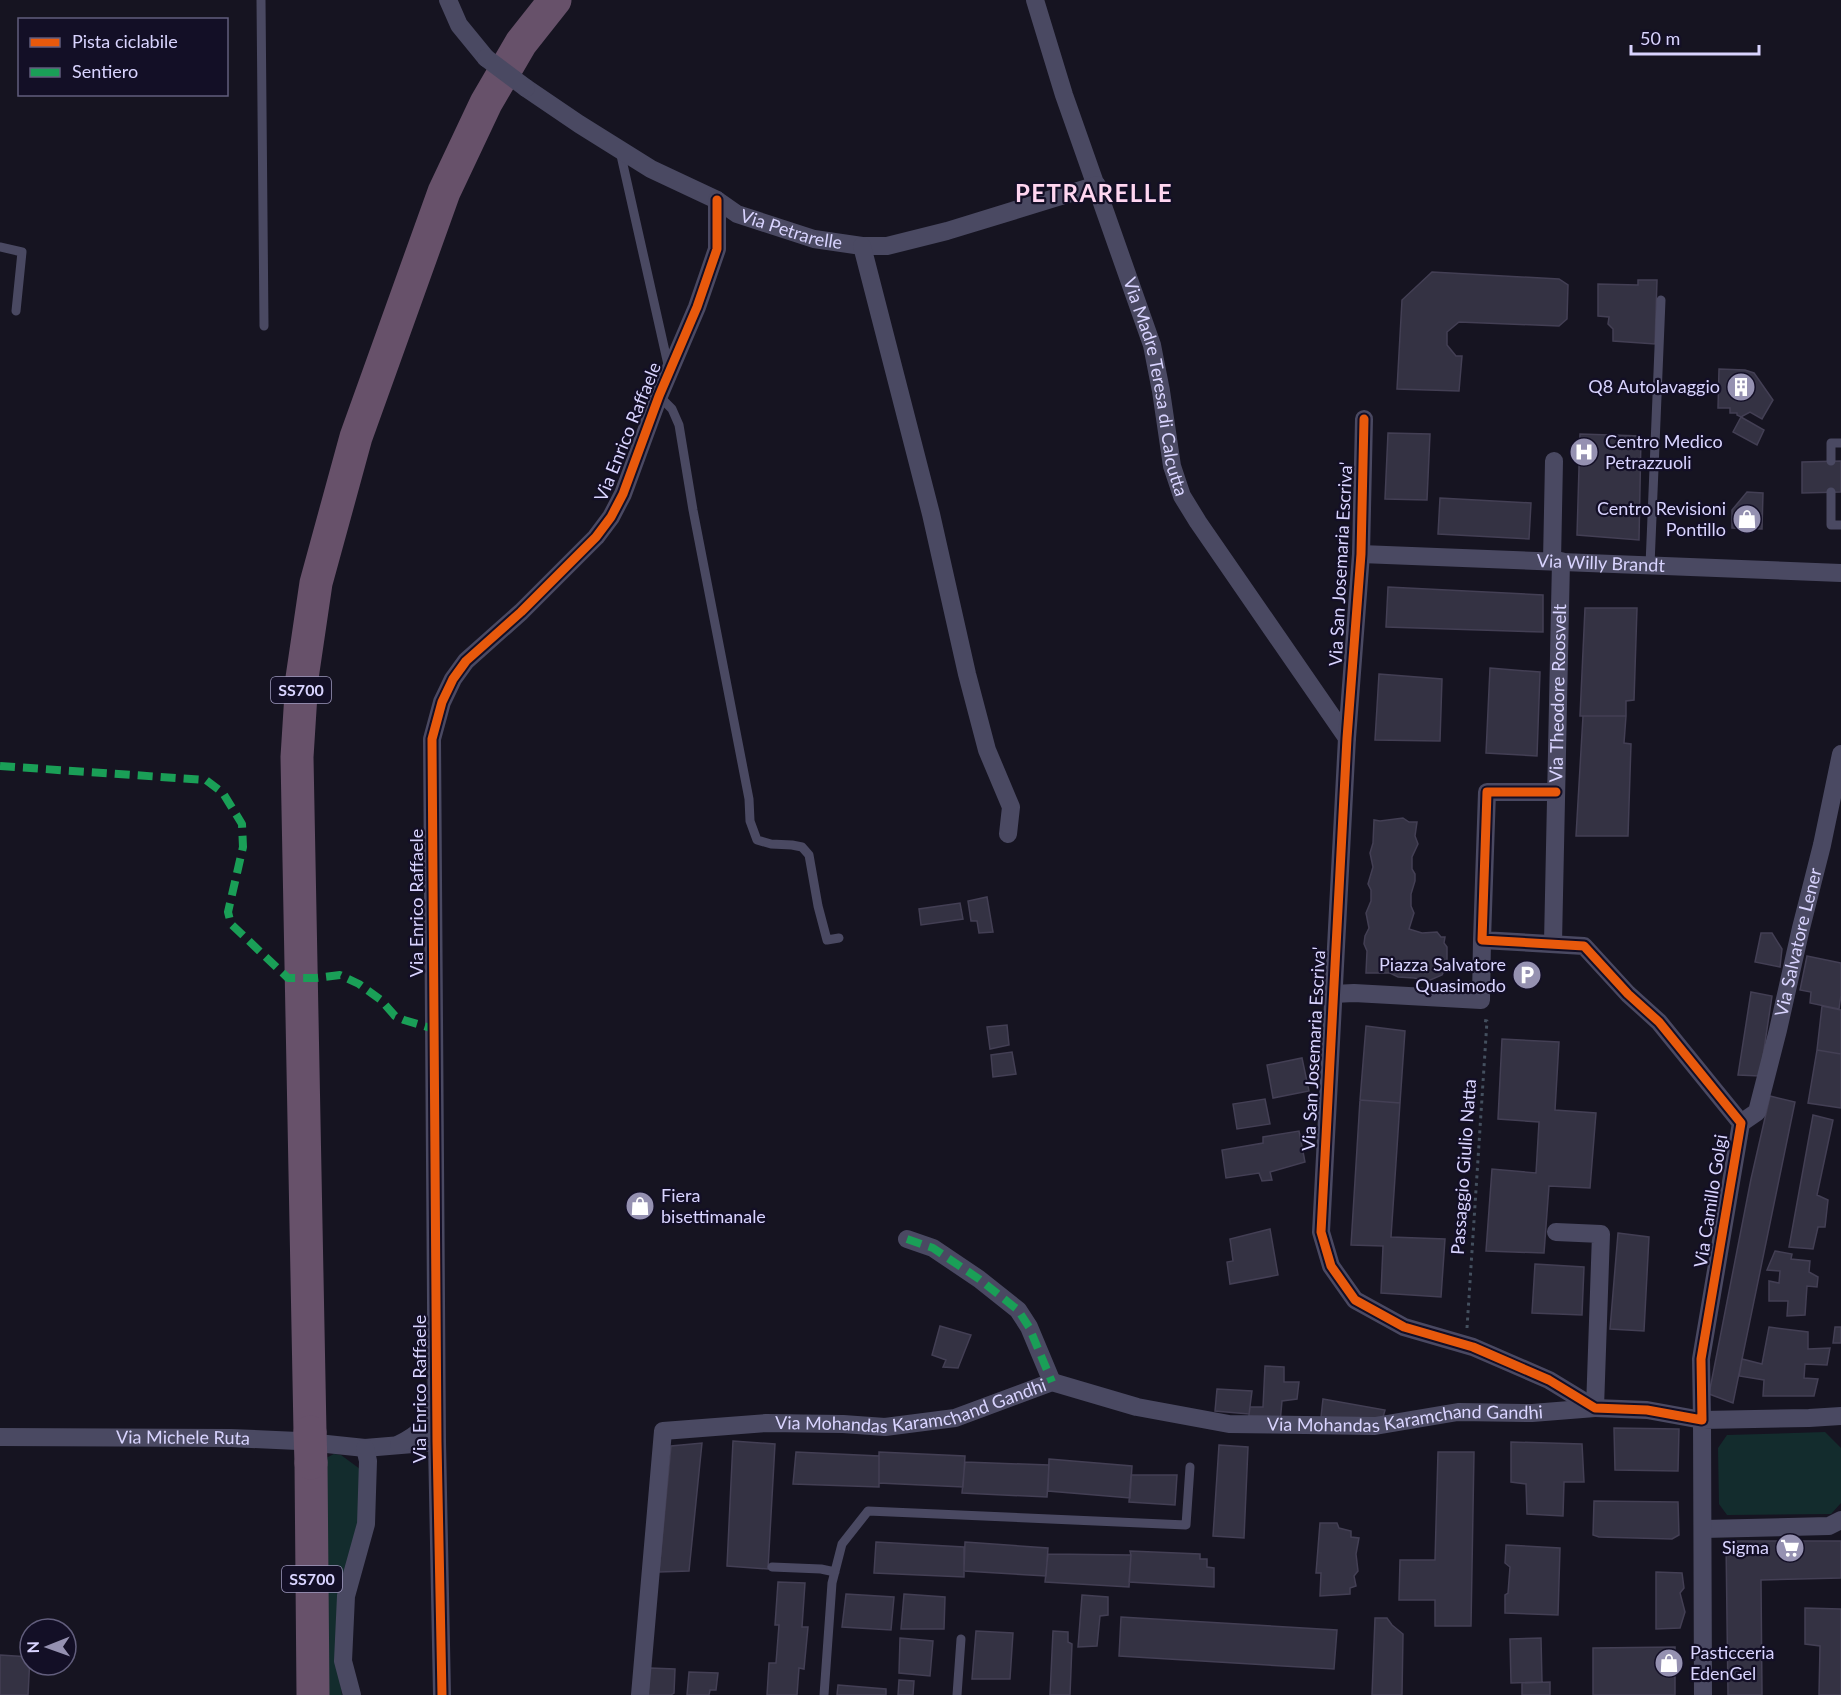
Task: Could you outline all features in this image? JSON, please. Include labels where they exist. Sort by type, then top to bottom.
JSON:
[{"type":"highway","name":"SS700","points":[[313,1695],[311,1447],[297,757],[302,678],[316,583],[356,437],[444,192],[486,103],[521,43],[555,0]]},
{"type":"street","name":"Via Petrarelle","points":[[448,0],[459,25],[486,58],[526,88],[651,169],[717,201],[737,214],[813,239],[862,246],[887,246],[947,231],[1097,185]]},
{"type":"street","name":"Via Madre Teresa di Calcutta","points":[[1035,0],[1064,95],[1152,345],[1172,466],[1182,496],[1347,738]]},
{"type":"street","name":"Via Enrico Raffaele","points":[[442,1695],[437,1443],[432,739],[442,702],[453,679],[466,661],[529,604],[596,537],[611,518],[623,494],[659,396],[697,307],[717,249],[717,201]]},
{"type":"street","points":[[862,246],[931,514],[967,674],[987,750],[1011,807],[1008,834]]},
{"type":"street","name":"Via San Josemaria Escriva'","points":[[1364,419],[1361,554],[1347,738],[1321,1232],[1331,1266],[1355,1300],[1404,1327],[1473,1347],[1550,1380],[1596,1408],[1647,1410],[1702,1420],[1836,1420]]},
{"type":"street","name":"Via Theodore Roosvelt","points":[[1553,943],[1557,561],[1554,461]]},
{"type":"street","name":"Via Willy Brandt","points":[[1361,554],[1841,573]]},
{"type":"street","name":"Via Salvatore Lener","points":[[1741,1123],[1757,1112],[1822,845],[1841,754]]},
{"type":"street","points":[[1334,994],[1375,993],[1481,1000],[1486,792],[1556,792]]},
{"type":"street","points":[[1482,940],[1553,943]]},
{"type":"street","name":"Via Camillo Golgi","points":[[1553,943],[1584,946],[1628,994],[1659,1022],[1741,1123],[1701,1359],[1702,1695]]},
{"type":"street","points":[[1556,1232],[1601,1234],[1596,1408]]},
{"type":"street","points":[[907,1239],[933,1248],[1018,1310],[1029,1327],[1052,1382]]},
{"type":"street","name":"Via Mohandas Karamchand Gandhi","points":[[640,1695],[663,1431],[766,1423],[885,1427],[955,1418],[1052,1382],[1137,1407],[1229,1424],[1376,1426],[1458,1412],[1532,1413],[1596,1408]]},
{"type":"street","name":"Via Michele Ruta","points":[[395,1446],[416,1436],[437,1402]]},
{"type":"street","name":"Via Michele Ruta","points":[[0,1437],[231,1438],[365,1448],[437,1443]]},
{"type":"street","points":[[352,1695],[343,1661],[346,1596],[366,1524],[368,1461],[365,1448]]},
{"type":"street","points":[[1703,1529],[1829,1526],[1841,1520]]},
{"type":"lane","points":[[261,0],[264,326]]},
{"type":"lane","points":[[620,149],[669,371]]},
{"type":"lane","points":[[0,247],[22,252],[16,311]]},
{"type":"lane","points":[[1650,565],[1661,300]]},
{"type":"lane","points":[[659,396],[672,409],[679,425],[695,522],[749,799],[750,821],[757,840],[771,844],[802,847],[809,855],[827,940],[839,938]]},
{"type":"lane","points":[[1831,461],[1831,443],[1841,443]]},
{"type":"lane","points":[[1831,492],[1831,525],[1841,525]]},
{"type":"lane","points":[[824,1695],[832,1582],[842,1544],[868,1511],[1186,1525],[1190,1467]]},
{"type":"lane","points":[[772,1567],[821,1569],[835,1572]]},
{"type":"lane","points":[[957,1695],[961,1639]]},
{"type":"green space","points":[[1825,1432],[1841,1448],[1841,1503],[1831,1514],[1727,1515],[1719,1504],[1718,1448],[1727,1435]]},
{"type":"green space","points":[[334,1454],[341,1455],[364,1472],[340,1682],[342,1695],[323,1695],[326,1458]]},
{"type":"building","points":[[1432,272],[1559,279],[1568,285],[1567,319],[1559,326],[1459,322],[1447,332],[1447,345],[1456,356],[1462,356],[1459,391],[1397,389],[1402,300]]},
{"type":"building","points":[[1638,280],[1657,280],[1655,344],[1613,341],[1613,329],[1608,324],[1609,317],[1598,316],[1598,284],[1638,285]]},
{"type":"building","name":"Q8 Autolavaggio","points":[[1719,369],[1745,370],[1754,373],[1773,400],[1762,419],[1750,412],[1741,417],[1737,413],[1730,413],[1730,408],[1718,408]]},
{"type":"building","points":[[1741,417],[1764,430],[1757,445],[1733,432]]},
{"type":"building","points":[[1388,433],[1430,434],[1427,500],[1385,499]]},
{"type":"building","points":[[1580,434],[1641,436],[1639,540],[1577,535]]},
{"type":"building","points":[[1841,461],[1841,492],[1802,493],[1802,462]]},
{"type":"building","name":"Centro Revisioni Pontillo","points":[[1747,492],[1763,493],[1762,529],[1732,528],[1732,510]]},
{"type":"building","points":[[1440,498],[1531,503],[1529,539],[1438,534]]},
{"type":"building","points":[[1388,587],[1543,595],[1543,632],[1386,627]]},
{"type":"building","points":[[1585,608],[1637,608],[1634,700],[1626,701],[1626,716],[1580,716]]},
{"type":"building","points":[[1490,668],[1540,672],[1537,756],[1486,753]]},
{"type":"building","points":[[1379,674],[1442,679],[1440,741],[1375,740]]},
{"type":"building","points":[[1583,716],[1626,716],[1624,743],[1631,744],[1628,836],[1576,836]]},
{"type":"building","points":[[1403,818],[1409,822],[1417,822],[1415,836],[1418,844],[1412,857],[1415,881],[1411,894],[1411,906],[1414,913],[1409,929],[1422,933],[1437,932],[1441,937],[1445,937],[1444,943],[1447,947],[1447,965],[1442,975],[1428,981],[1398,977],[1390,973],[1366,973],[1367,951],[1364,944],[1369,928],[1366,913],[1371,901],[1371,890],[1368,884],[1373,867],[1370,853],[1374,820]]},
{"type":"building","points":[[987,897],[993,932],[979,933],[977,921],[971,921],[968,901]]},
{"type":"building","points":[[960,903],[963,919],[921,925],[919,909]]},
{"type":"building","points":[[1761,933],[1772,933],[1782,949],[1780,967],[1755,962]]},
{"type":"building","points":[[1807,956],[1841,963],[1839,1009],[1810,1003],[1811,992],[1800,990]]},
{"type":"building","points":[[1751,992],[1772,996],[1760,1076],[1738,1075]]},
{"type":"building","points":[[1822,1006],[1841,1010],[1841,1054],[1817,1050]]},
{"type":"building","points":[[1007,1025],[1009,1045],[990,1049],[987,1027]]},
{"type":"building","points":[[1366,1026],[1405,1031],[1400,1103],[1360,1100]]},
{"type":"building","points":[[1502,1039],[1559,1042],[1555,1110],[1596,1113],[1590,1188],[1549,1186],[1544,1253],[1486,1251],[1492,1169],[1536,1173],[1539,1122],[1498,1119]]},
{"type":"building","points":[[1817,1050],[1841,1054],[1841,1108],[1808,1103]]},
{"type":"building","points":[[1012,1052],[1016,1074],[993,1077],[991,1055]]},
{"type":"building","points":[[1302,1058],[1309,1091],[1273,1098],[1267,1065]]},
{"type":"building","points":[[1770,1096],[1795,1102],[1733,1403],[1709,1394],[1751,1179]]},
{"type":"building","points":[[1265,1099],[1270,1124],[1237,1129],[1233,1104]]},
{"type":"building","points":[[1360,1100],[1400,1103],[1391,1237],[1445,1239],[1441,1297],[1381,1293],[1383,1246],[1351,1245]]},
{"type":"building","points":[[1813,1115],[1833,1120],[1817,1195],[1828,1200],[1825,1227],[1818,1227],[1813,1249],[1789,1247]]},
{"type":"building","points":[[1299,1131],[1305,1162],[1270,1172],[1272,1180],[1262,1181],[1259,1173],[1226,1178],[1222,1150],[1263,1143],[1263,1137]]},
{"type":"building","points":[[1270,1229],[1278,1275],[1230,1284],[1227,1262],[1233,1261],[1230,1239]]},
{"type":"building","points":[[1618,1233],[1649,1237],[1644,1331],[1610,1329]]},
{"type":"building","points":[[1775,1251],[1792,1254],[1791,1259],[1810,1261],[1809,1272],[1818,1277],[1817,1287],[1807,1286],[1805,1315],[1787,1316],[1788,1301],[1769,1301],[1769,1281],[1779,1283],[1780,1271],[1767,1270]]},
{"type":"building","points":[[1535,1264],[1584,1267],[1582,1315],[1532,1313]]},
{"type":"building","points":[[940,1326],[971,1335],[958,1368],[943,1367],[946,1360],[932,1355]]},
{"type":"building","points":[[1769,1327],[1808,1332],[1808,1349],[1830,1348],[1827,1365],[1805,1364],[1804,1378],[1818,1379],[1814,1396],[1763,1396],[1764,1380],[1739,1376],[1742,1359],[1762,1364]]},
{"type":"building","points":[[1835,1327],[1841,1327],[1841,1343],[1833,1343]]},
{"type":"building","points":[[1265,1366],[1284,1367],[1284,1382],[1299,1382],[1297,1399],[1282,1401],[1280,1423],[1248,1423],[1250,1407],[1263,1407]]},
{"type":"building","points":[[1217,1389],[1252,1391],[1249,1414],[1215,1411]]},
{"type":"building","points":[[1323,1399],[1385,1410],[1382,1421],[1321,1417]]},
{"type":"building","points":[[1614,1428],[1679,1429],[1678,1471],[1615,1470]]},
{"type":"building","points":[[733,1441],[775,1444],[768,1569],[727,1566]]},
{"type":"building","points":[[1511,1442],[1582,1444],[1584,1482],[1564,1482],[1563,1516],[1527,1514],[1526,1484],[1511,1482]]},
{"type":"building","points":[[702,1443],[689,1571],[659,1572],[671,1446]]},
{"type":"building","points":[[1219,1445],[1248,1447],[1244,1538],[1213,1536]]},
{"type":"building","points":[[796,1452],[879,1456],[879,1487],[793,1484]]},
{"type":"building","points":[[879,1452],[965,1456],[963,1487],[879,1483]]},
{"type":"building","points":[[1438,1452],[1474,1452],[1471,1626],[1435,1626],[1435,1600],[1399,1600],[1400,1560],[1435,1560]]},
{"type":"building","points":[[1049,1459],[1132,1466],[1130,1498],[1048,1491]]},
{"type":"building","points":[[965,1462],[1049,1465],[1047,1497],[962,1493]]},
{"type":"building","points":[[1131,1475],[1177,1475],[1175,1505],[1129,1502]]},
{"type":"building","points":[[1594,1501],[1678,1502],[1679,1535],[1672,1539],[1593,1535]]},
{"type":"building","points":[[1320,1523],[1337,1523],[1339,1528],[1351,1531],[1351,1537],[1359,1538],[1356,1554],[1358,1571],[1354,1576],[1356,1586],[1350,1588],[1350,1594],[1320,1596],[1321,1573],[1316,1573]]},
{"type":"building","points":[[1726,1541],[1841,1541],[1841,1578],[1761,1580],[1762,1695],[1728,1695]]},
{"type":"building","points":[[876,1542],[964,1547],[964,1577],[874,1573]]},
{"type":"building","points":[[965,1542],[1048,1548],[1046,1576],[964,1571]]},
{"type":"building","points":[[1506,1545],[1560,1548],[1558,1615],[1505,1613],[1505,1595],[1508,1593],[1510,1567],[1505,1563]]},
{"type":"building","points":[[1130,1551],[1200,1554],[1200,1559],[1207,1559],[1207,1567],[1214,1568],[1214,1587],[1129,1582]]},
{"type":"building","points":[[1048,1554],[1131,1555],[1129,1587],[1045,1582]]},
{"type":"building","points":[[1656,1572],[1682,1573],[1684,1588],[1680,1593],[1685,1612],[1680,1628],[1656,1629]]},
{"type":"building","points":[[778,1582],[805,1583],[802,1627],[808,1627],[804,1669],[799,1668],[797,1695],[767,1695],[769,1663],[776,1663],[779,1625],[775,1625]]},
{"type":"building","points":[[846,1594],[894,1597],[891,1630],[842,1627]]},
{"type":"building","points":[[904,1594],[945,1597],[944,1629],[901,1629]]},
{"type":"building","points":[[1082,1595],[1108,1597],[1108,1615],[1100,1616],[1097,1646],[1078,1647]]},
{"type":"building","points":[[1805,1608],[1841,1609],[1841,1695],[1819,1695],[1820,1646],[1805,1644]]},
{"type":"building","points":[[1121,1617],[1337,1630],[1334,1669],[1119,1656]]},
{"type":"building","points":[[1375,1618],[1387,1618],[1403,1634],[1402,1695],[1372,1695]]},
{"type":"building","points":[[976,1631],[1013,1633],[1010,1679],[972,1679]]},
{"type":"building","points":[[1053,1631],[1068,1632],[1068,1642],[1072,1644],[1070,1695],[1050,1695]]},
{"type":"building","points":[[900,1638],[933,1641],[930,1676],[899,1673]]},
{"type":"building","points":[[1541,1638],[1542,1682],[1511,1683],[1510,1639]]},
{"type":"building","points":[[1675,1647],[1675,1695],[1593,1695],[1593,1648]]},
{"type":"building","points":[[0,1655],[18,1656],[18,1677],[29,1677],[28,1695],[0,1695]]},
{"type":"building","points":[[650,1668],[675,1669],[674,1693],[648,1695]]},
{"type":"building","points":[[689,1672],[718,1673],[716,1690],[710,1690],[709,1695],[687,1695]]},
{"type":"building","points":[[899,1680],[914,1681],[913,1695],[898,1695]]},
{"type":"building","points":[[1550,1682],[1550,1695],[1522,1695],[1522,1683]]},
{"type":"building","points":[[838,1685],[886,1689],[886,1695],[837,1695]]},
{"type":"marked path","points":[[0,766],[206,780],[223,793],[242,824],[243,847],[228,912],[231,924],[288,978],[340,975],[359,984],[381,1000],[395,1016],[434,1029]]},
{"type":"marked path","points":[[907,1239],[933,1248],[979,1279],[1018,1310],[1029,1327],[1052,1382]]},
{"type":"cycle path","points":[[442,1695],[437,1442],[432,739],[442,702],[453,679],[466,661],[521,612],[596,537],[611,517],[623,494],[659,396],[697,307],[717,249],[717,200]]},
{"type":"cycle path","points":[[1364,419],[1361,554],[1347,738],[1321,1232],[1331,1266],[1355,1300],[1404,1327],[1473,1347],[1549,1380],[1595,1408],[1647,1410],[1702,1420],[1701,1359],[1741,1123],[1659,1022],[1628,994],[1584,946],[1482,940],[1487,792],[1556,792]]},
{"type":"place","name":"Q8 Autolavaggio","points":[[1741,387]]},
{"type":"place","name":"Centro Medico Petrazzuoli","points":[[1584,452]]},
{"type":"place","name":"Centro Revisioni Pontillo","points":[[1747,519]]},
{"type":"place","name":"Piazza Salvatore Quasimodo","points":[[1527,975]]},
{"type":"place","name":"Fiera bisettimanale","points":[[640,1206]]},
{"type":"place","name":"Sigma","points":[[1790,1548]]},
{"type":"place","name":"Pasticceria EdenGel","points":[[1669,1663]]},
{"type":"district","name":"PETRARELLE","points":[[1094,194]]}]
